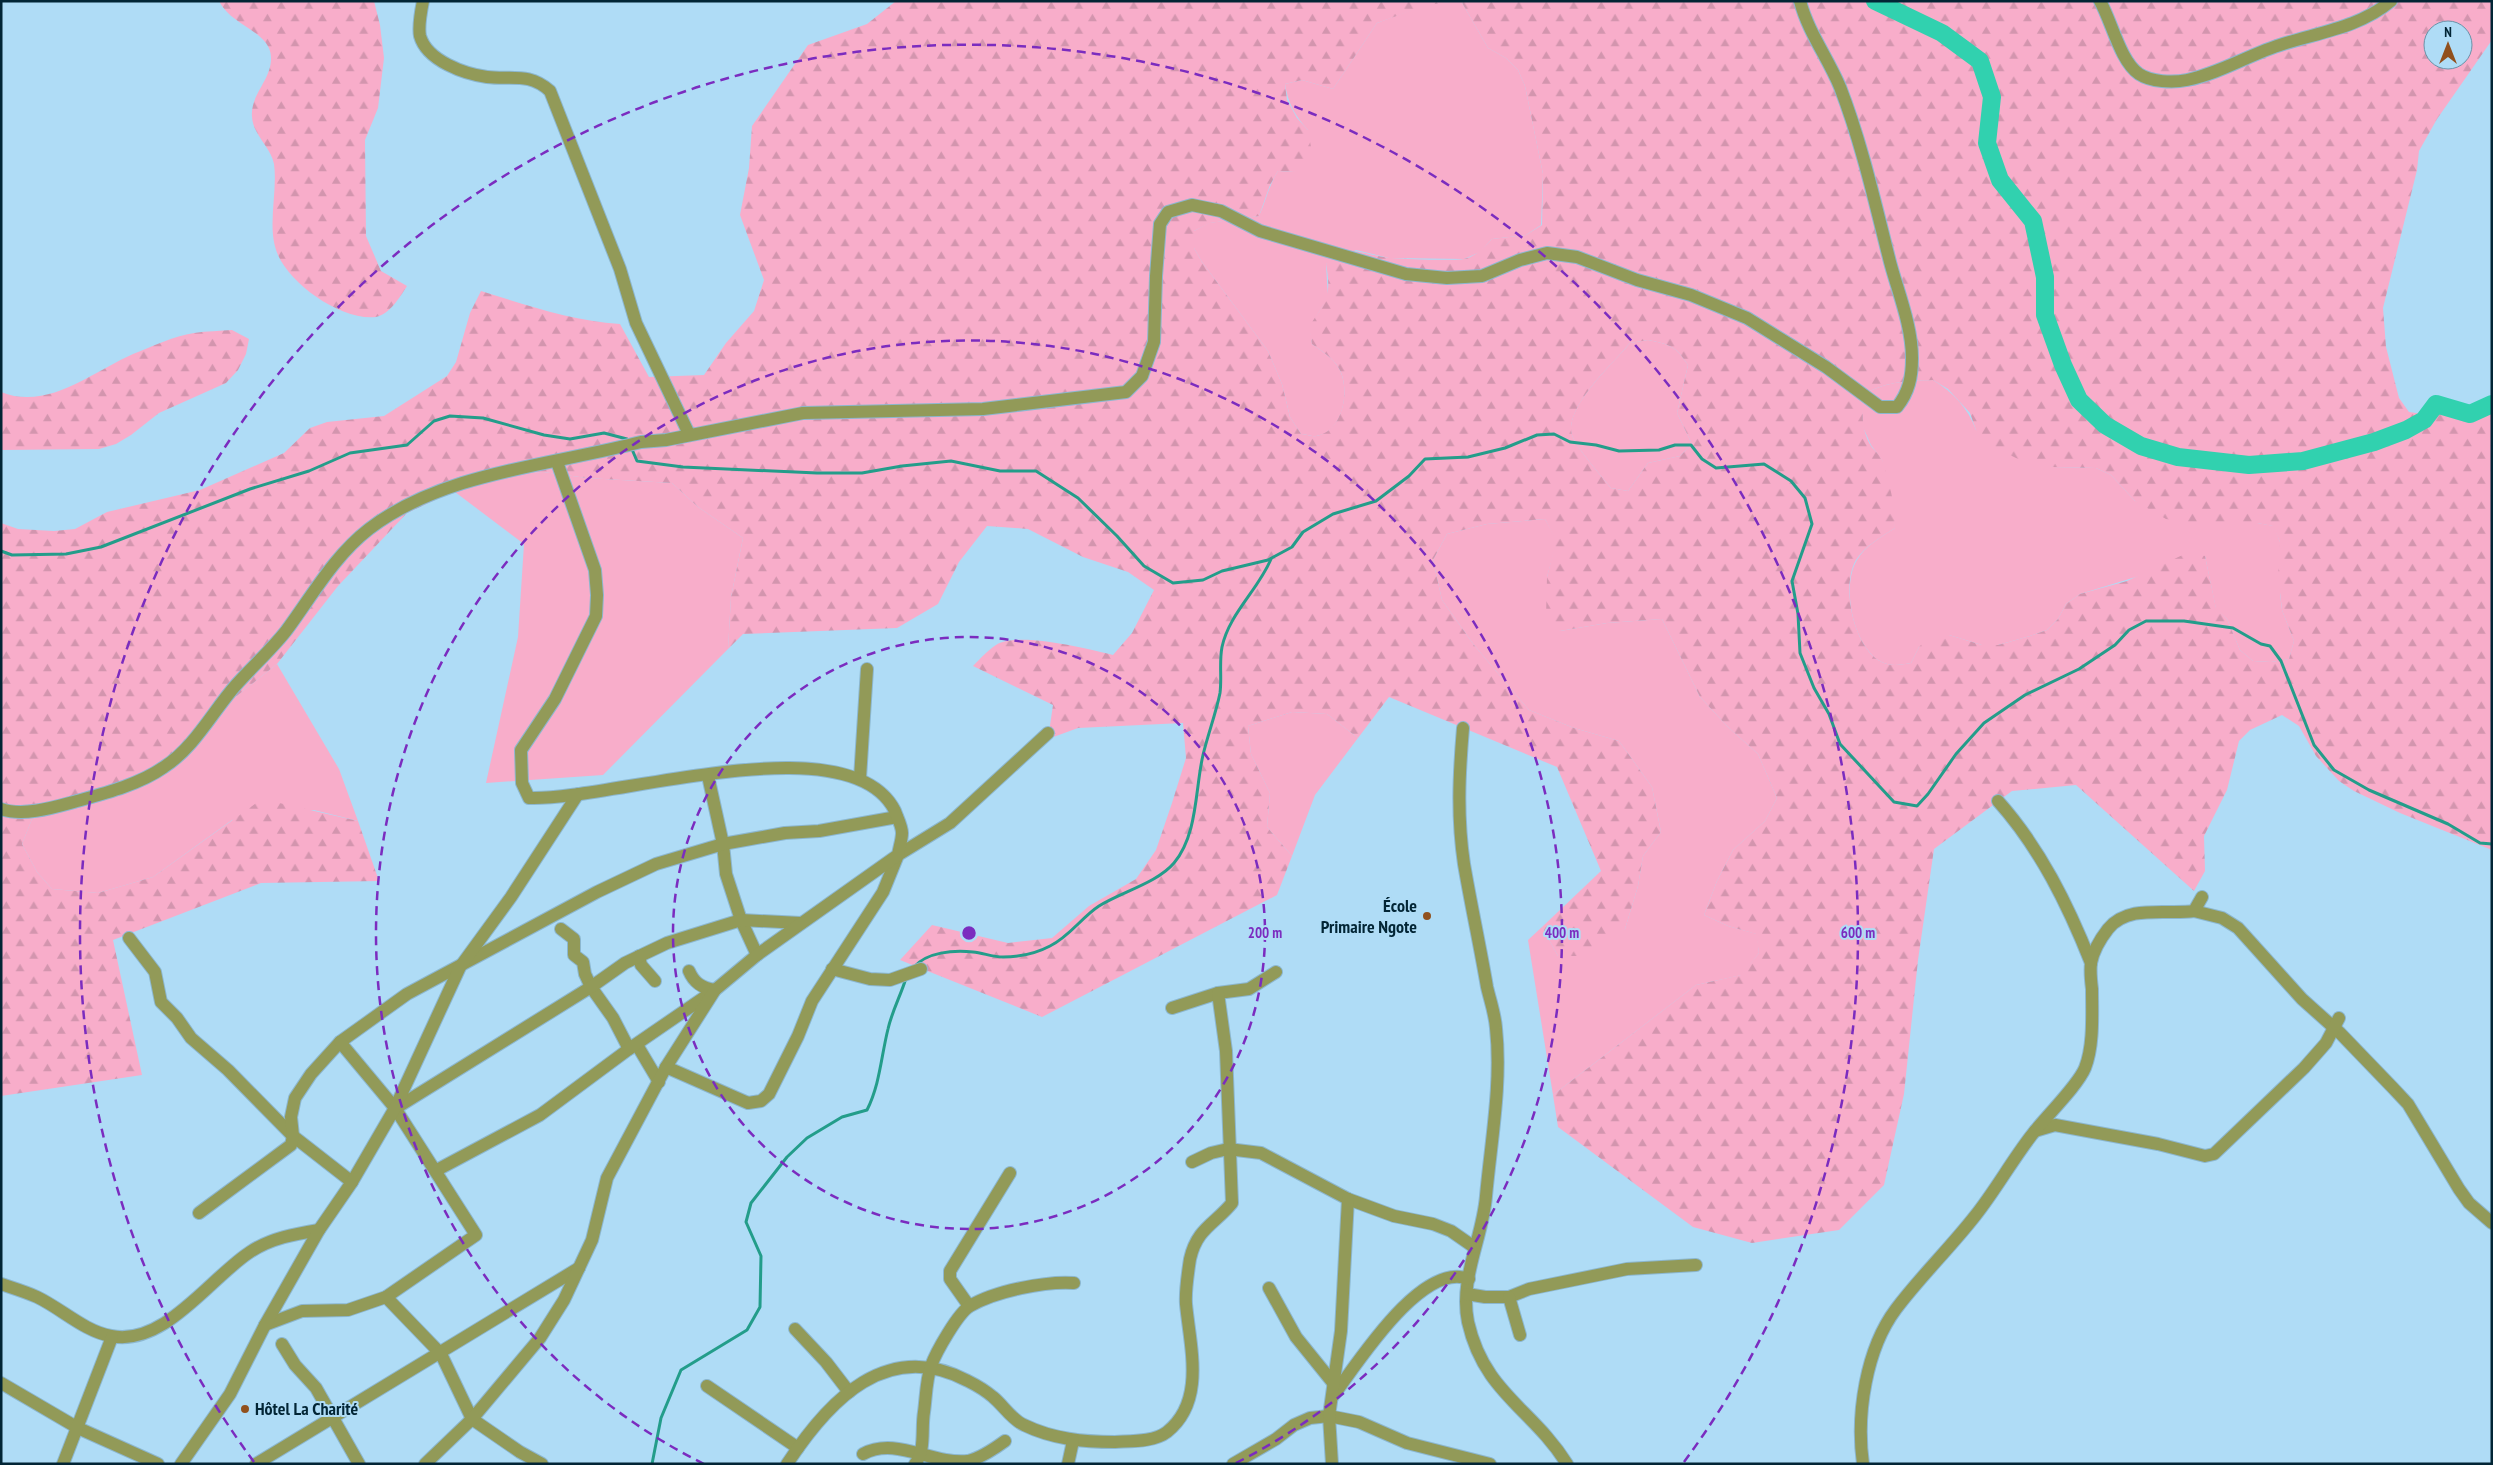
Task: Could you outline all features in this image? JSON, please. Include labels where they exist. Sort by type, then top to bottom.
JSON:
[{"type":"street","points":[[423,1],[420,35],[427,49],[442,60],[474,75],[525,78],[539,81],[550,91],[610,242],[636,323],[689,434]]},
{"type":"street","points":[[1,809],[10,812],[56,807],[125,786],[164,767],[184,749],[235,686],[285,632],[333,565],[369,529],[410,503],[477,478],[557,462],[641,442],[803,413],[983,409],[1126,392],[1142,376],[1154,342],[1160,224],[1168,212],[1192,206],[1221,211],[1260,231],[1406,274],[1447,278],[1482,276],[1520,260],[1547,253],[1577,257],[1637,280],[1690,295],[1747,318],[1826,367],[1880,407],[1897,407],[1906,395],[1912,377],[1912,356],[1906,319],[1863,155],[1840,86],[1804,17],[1800,1]]},
{"type":"street","points":[[2100,1],[2110,18],[2115,37],[2130,66],[2140,75],[2161,81],[2185,80],[2206,75],[2282,44],[2351,24],[2376,14],[2391,1]]},
{"type":"street","points":[[557,462],[596,570],[596,616],[555,698],[521,750],[522,783],[529,798],[578,794],[752,770],[821,769],[860,778],[890,803],[902,832],[898,855],[883,892],[812,1001],[798,1036],[769,1094],[761,1101],[748,1103],[666,1067]]},
{"type":"street","points":[[860,778],[867,669]]},
{"type":"street","points":[[1463,728],[1458,788],[1464,863],[1496,1026],[1498,1057],[1485,1210],[1474,1247],[1467,1294],[1468,1320],[1475,1347],[1490,1376],[1508,1399],[1553,1442],[1567,1464]]},
{"type":"street","points":[[437,1170],[540,1115],[715,990],[756,955],[898,855],[950,823],[1048,733]]},
{"type":"street","points":[[708,776],[723,844],[726,874],[740,920],[756,955]]},
{"type":"street","points":[[181,1464],[230,1394],[265,1324],[319,1230],[352,1182],[396,1108],[460,967],[516,890],[578,794]]},
{"type":"street","points":[[1863,1464],[1861,1450],[1862,1401],[1869,1367],[1885,1329],[1896,1310],[1980,1209],[2035,1131],[2085,1068],[2092,1024],[2091,963],[2075,923],[2050,874],[2014,820],[1998,801]]},
{"type":"street","points":[[199,1213],[291,1145],[293,1136],[291,1117],[295,1098],[311,1074],[340,1042],[408,994],[597,892],[656,864],[723,844],[784,833],[819,832],[897,816]]},
{"type":"street","points":[[2194,911],[2202,897]]},
{"type":"street","points":[[2091,963],[2109,928],[2130,916],[2150,911],[2182,913],[2194,911],[2222,918],[2238,928],[2302,999],[2336,1023],[2408,1098],[2458,1189],[2469,1203],[2492,1223]]},
{"type":"street","points":[[396,1108],[639,956],[667,943],[740,920],[801,923]]},
{"type":"street","points":[[561,929],[574,939],[574,955],[583,962],[584,974],[591,987],[659,1082]]},
{"type":"street","points":[[129,938],[155,972],[161,1002],[177,1018],[192,1038],[228,1070],[293,1136],[352,1182]]},
{"type":"street","points":[[639,956],[641,965],[655,981]]},
{"type":"street","points":[[832,969],[870,979],[890,980],[921,969]]},
{"type":"street","points":[[689,972],[692,980],[704,988],[715,990]]},
{"type":"street","points":[[1172,1008],[1218,993],[1249,989],[1276,972]]},
{"type":"street","points":[[425,1464],[472,1419],[540,1338],[564,1300],[592,1240],[607,1178],[666,1067],[715,990]]},
{"type":"street","points":[[788,1464],[812,1428],[849,1392],[870,1377],[890,1369],[930,1367],[967,1380],[993,1397],[1022,1424],[1073,1441],[1137,1441],[1166,1433],[1183,1414],[1192,1391],[1193,1347],[1186,1302],[1190,1258],[1203,1230],[1232,1203],[1228,1149],[1230,1120],[1226,1051],[1218,993]]},
{"type":"street","points":[[2035,1131],[2055,1125],[2142,1140],[2205,1156],[2214,1154],[2304,1068],[2326,1043],[2336,1023]]},
{"type":"street","points":[[265,1324],[302,1311],[348,1310],[386,1297],[476,1235],[437,1170],[396,1108],[340,1042]]},
{"type":"street","points":[[1192,1162],[1211,1153],[1228,1149],[1261,1153],[1348,1200],[1394,1216],[1433,1224],[1451,1231],[1474,1247]]},
{"type":"street","points":[[969,1306],[950,1279],[950,1271],[1010,1173]]},
{"type":"street","points":[[1332,1464],[1329,1416],[1341,1331],[1348,1200]]},
{"type":"street","points":[[1,1284],[37,1297],[96,1331],[112,1337],[134,1336],[155,1330],[172,1320],[216,1278],[251,1251],[284,1236],[319,1230]]},
{"type":"street","points":[[1467,1294],[1485,1297],[1509,1296],[1535,1287],[1627,1269],[1696,1265]]},
{"type":"street","points":[[256,1464],[441,1354],[579,1268]]},
{"type":"street","points":[[1332,1398],[1387,1325],[1407,1303],[1428,1287],[1445,1279],[1456,1276],[1469,1280]]},
{"type":"street","points":[[918,1460],[930,1367],[958,1318],[969,1306],[1009,1291],[1035,1285],[1074,1283]]},
{"type":"street","points":[[1269,1288],[1296,1337],[1334,1384]]},
{"type":"street","points":[[1509,1296],[1520,1334]]},
{"type":"street","points":[[386,1297],[441,1354],[472,1419],[520,1452],[542,1464]]},
{"type":"street","points":[[795,1329],[826,1362],[849,1392]]},
{"type":"street","points":[[63,1464],[112,1337]]},
{"type":"street","points":[[282,1344],[295,1365],[316,1388],[359,1464]]},
{"type":"street","points":[[2,1384],[78,1428],[158,1464]]},
{"type":"street","points":[[707,1386],[798,1448]]},
{"type":"street","points":[[1233,1464],[1276,1439],[1294,1425],[1310,1418],[1329,1416],[1359,1422],[1407,1443],[1490,1464]]},
{"type":"street","points":[[863,1454],[873,1449],[887,1448],[918,1460],[968,1461],[1005,1441]]},
{"type":"street","points":[[1068,1464],[1073,1441]]},
{"type":"street","points":[[512,1464],[520,1452]]},
{"type":"green space","points":[[219,1],[374,1],[380,25],[384,58],[378,108],[365,140],[366,236],[381,271],[407,286],[394,304],[381,315],[363,317],[333,307],[319,299],[294,278],[278,255],[273,233],[274,164],[255,130],[252,117],[254,101],[270,65],[269,48],[257,34],[232,17]]},
{"type":"green space","points":[[896,1],[1459,1],[1427,5],[1377,23],[1333,89],[1302,80],[1285,84],[1287,100],[1297,118],[1308,130],[1311,147],[1310,164],[1294,172],[1278,171],[1270,185],[1259,216],[1210,223],[1194,231],[1194,248],[1202,262],[1268,351],[1282,384],[1290,417],[1301,434],[1314,436],[1326,433],[1334,426],[1343,406],[1344,394],[1341,372],[1331,358],[1312,344],[1309,327],[1320,311],[1328,291],[1326,264],[1344,253],[1351,252],[1391,258],[1464,259],[1480,251],[1492,239],[1526,235],[1542,225],[1543,174],[1525,86],[1518,70],[1506,58],[1488,48],[1461,1],[2492,1],[2492,40],[2473,67],[2473,20],[2423,20],[2423,70],[2471,70],[2437,119],[2419,151],[2417,170],[2383,308],[2386,347],[2399,398],[2409,412],[2430,415],[2492,404],[2492,850],[2400,813],[2354,791],[2339,781],[2316,756],[2299,726],[2282,715],[2250,730],[2239,741],[2227,790],[2204,836],[2205,871],[2194,891],[2076,785],[2012,791],[1934,849],[1918,960],[1904,1094],[1884,1185],[1839,1230],[1752,1243],[1693,1227],[1558,1127],[1553,1095],[1696,985],[1741,975],[1759,953],[1756,934],[1728,926],[1704,915],[1717,881],[1733,850],[1765,821],[1777,798],[1758,754],[1728,727],[1700,697],[1662,619],[1607,623],[1560,631],[1546,618],[1547,577],[1556,541],[1545,519],[1487,524],[1447,534],[1433,560],[1442,600],[1474,645],[1529,710],[1574,728],[1619,741],[1652,787],[1661,832],[1643,856],[1638,886],[1625,929],[1588,956],[1558,956],[1542,927],[1601,871],[1557,767],[1389,697],[1358,738],[1327,714],[1292,712],[1248,726],[1251,754],[1270,793],[1267,827],[1292,856],[1277,895],[1042,1017],[900,960],[932,925],[1008,943],[1052,938],[1089,906],[1136,879],[1156,850],[1186,758],[1183,723],[1078,728],[1048,739],[1053,705],[973,666],[996,645],[1006,641],[1036,640],[1053,642],[1113,655],[1132,633],[1154,590],[1128,572],[1083,557],[1028,529],[987,526],[959,562],[938,604],[897,628],[743,634],[728,649],[731,597],[743,538],[698,507],[672,483],[587,478],[543,472],[489,475],[407,513],[338,586],[277,664],[219,710],[170,759],[92,796],[32,819],[22,844],[37,872],[52,889],[98,893],[153,877],[262,799],[358,821],[379,881],[261,883],[113,940],[142,1075],[1,1096],[1,523],[18,529],[54,531],[75,529],[107,512],[200,490],[284,453],[310,428],[327,422],[384,416],[447,376],[456,362],[470,313],[481,291],[567,316],[620,324],[649,377],[704,375],[726,343],[754,311],[764,280],[740,215],[749,168],[752,126],[808,45],[867,24]],"holes":[[[1648,340],[1667,345],[1676,350],[1688,365],[1677,413],[1692,444],[1680,456],[1648,463],[1628,491],[1611,488],[1574,440],[1571,424],[1582,399],[1630,343]],[[1933,380],[1948,389],[1970,413],[1976,430],[1986,443],[2018,459],[2053,467],[2096,468],[2111,475],[2135,501],[2166,519],[2203,525],[2257,523],[2273,526],[2280,542],[2278,575],[2282,610],[2294,641],[2289,659],[2271,662],[2253,661],[2240,650],[2227,619],[2216,608],[2205,556],[2189,552],[2127,581],[2080,594],[2066,604],[2058,619],[2047,630],[2030,636],[1998,645],[1982,645],[1949,635],[1930,636],[1919,647],[1911,663],[1890,665],[1878,660],[1869,652],[1856,628],[1850,599],[1850,584],[1856,560],[1869,546],[1895,528],[1893,503],[1886,470],[1881,458],[1871,446],[1865,433],[1864,400],[1866,393],[1883,386],[1899,382]]]},
{"type":"green space","points":[[1461,1],[1488,48],[1506,58],[1518,70],[1525,86],[1543,174],[1541,225],[1526,235],[1492,239],[1480,252],[1464,259],[1389,258],[1356,250],[1326,264],[1328,297],[1310,327],[1312,344],[1331,358],[1341,372],[1344,383],[1343,406],[1334,426],[1326,433],[1314,436],[1301,434],[1290,417],[1282,384],[1268,351],[1202,262],[1194,248],[1194,231],[1209,223],[1259,216],[1278,171],[1294,172],[1308,130],[1299,120],[1293,109],[1285,84],[1302,80],[1333,89],[1377,23],[1427,4]]},
{"type":"green space","points":[[232,330],[249,339],[246,354],[238,370],[226,383],[159,413],[116,444],[99,449],[1,450],[1,392],[18,397],[36,397],[53,393],[86,379],[133,354],[171,339],[186,334]]},
{"type":"green space","points":[[1648,340],[1661,343],[1676,350],[1688,365],[1677,413],[1692,444],[1680,456],[1648,463],[1628,491],[1611,488],[1574,440],[1571,424],[1582,399],[1630,343]]},
{"type":"green space","points":[[1933,380],[1959,401],[1969,415],[1976,430],[2053,467],[2096,468],[2111,475],[2135,501],[2274,526],[2280,542],[2280,594],[2282,610],[2294,641],[2289,659],[2271,662],[2253,661],[2240,650],[2227,619],[2216,609],[2205,556],[2080,594],[2066,604],[2058,619],[2047,630],[2030,636],[1998,645],[1982,645],[1949,635],[1919,647],[1911,663],[1890,665],[1878,660],[1869,652],[1856,628],[1850,599],[1850,584],[1852,571],[1864,550],[1895,528],[1882,460],[1871,445],[1863,427],[1862,409],[1866,393],[1874,389],[1899,382]]},
{"type":"green space","points":[[543,472],[587,478],[672,483],[698,507],[743,538],[731,597],[728,649],[603,775],[486,783],[518,637],[524,544],[455,492],[489,475]]},
{"type":"green space","points":[[1545,519],[1557,541],[1547,577],[1560,631],[1607,623],[1662,619],[1700,697],[1728,727],[1758,754],[1777,798],[1765,821],[1733,850],[1717,881],[1704,915],[1728,926],[1757,934],[1759,953],[1742,975],[1696,985],[1553,1095],[1528,940],[1542,927],[1558,956],[1625,929],[1638,886],[1643,856],[1661,832],[1652,787],[1619,741],[1574,728],[1529,710],[1474,645],[1442,600],[1433,560],[1447,534],[1487,524]]},
{"type":"green space","points":[[277,664],[339,769],[358,821],[314,810],[232,820],[153,877],[98,893],[52,889],[37,872],[22,844],[32,819],[92,796],[219,710]]},
{"type":"green space","points":[[1292,712],[1327,714],[1358,738],[1315,795],[1292,856],[1267,827],[1270,793],[1251,754],[1248,726]]},
{"type":"waterway","points":[[1875,1],[1942,33],[1980,61],[1992,97],[1987,143],[2000,180],[2033,221],[2045,277],[2045,315],[2063,365],[2079,400],[2105,425],[2141,446],[2178,457],[2249,465],[2303,461],[2374,442],[2406,430],[2424,420],[2436,404],[2470,414],[2492,404]]},
{"type":"waterway","points":[[1,551],[12,555],[66,554],[101,547],[250,489],[309,471],[350,453],[407,445],[434,421],[450,416],[483,418],[544,435],[570,439],[604,433],[627,439],[628,441]]},
{"type":"waterway","points":[[631,447],[637,461],[683,467],[817,473],[862,473],[902,466],[951,461],[1000,471],[1036,471],[1078,498],[1117,536],[1144,566],[1173,583],[1203,580],[1222,571],[1268,560],[1292,547],[1303,532],[1333,514],[1376,501],[1409,476],[1425,459],[1468,457],[1505,448],[1537,435],[1554,434],[1570,442],[1596,445],[1619,451],[1659,450],[1675,445],[1691,445],[1702,459],[1716,468],[1764,464],[1791,481],[1805,498],[1812,524],[1792,581],[1798,614],[1800,653],[1814,688],[1829,714],[1840,744],[1894,802],[1917,806],[1928,794],[1956,754],[1984,723],[2025,695],[2079,669],[2115,645],[2129,630],[2146,621],[2184,621],[2233,628],[2261,644],[2270,646],[2281,661],[2314,745],[2334,770],[2369,790],[2448,824],[2480,843],[2492,844]]},
{"type":"waterway","points":[[914,967],[926,958],[941,953],[973,952],[1003,957],[1021,956],[1039,951],[1063,938],[1099,906],[1149,882],[1174,863],[1188,839],[1192,825],[1200,768],[1220,693],[1222,647],[1237,613],[1259,581],[1271,559]]},
{"type":"waterway","points":[[652,1464],[661,1418],[681,1370],[747,1330],[760,1307],[761,1256],[746,1222],[751,1203],[787,1157],[807,1138],[842,1117],[867,1110],[878,1080],[890,1022],[906,978]]},
{"type":"place","name":"École Primaire Ngote","points":[[1427,916]]},
{"type":"place","name":"Hôtel La Charité","points":[[245,1409]]}]
